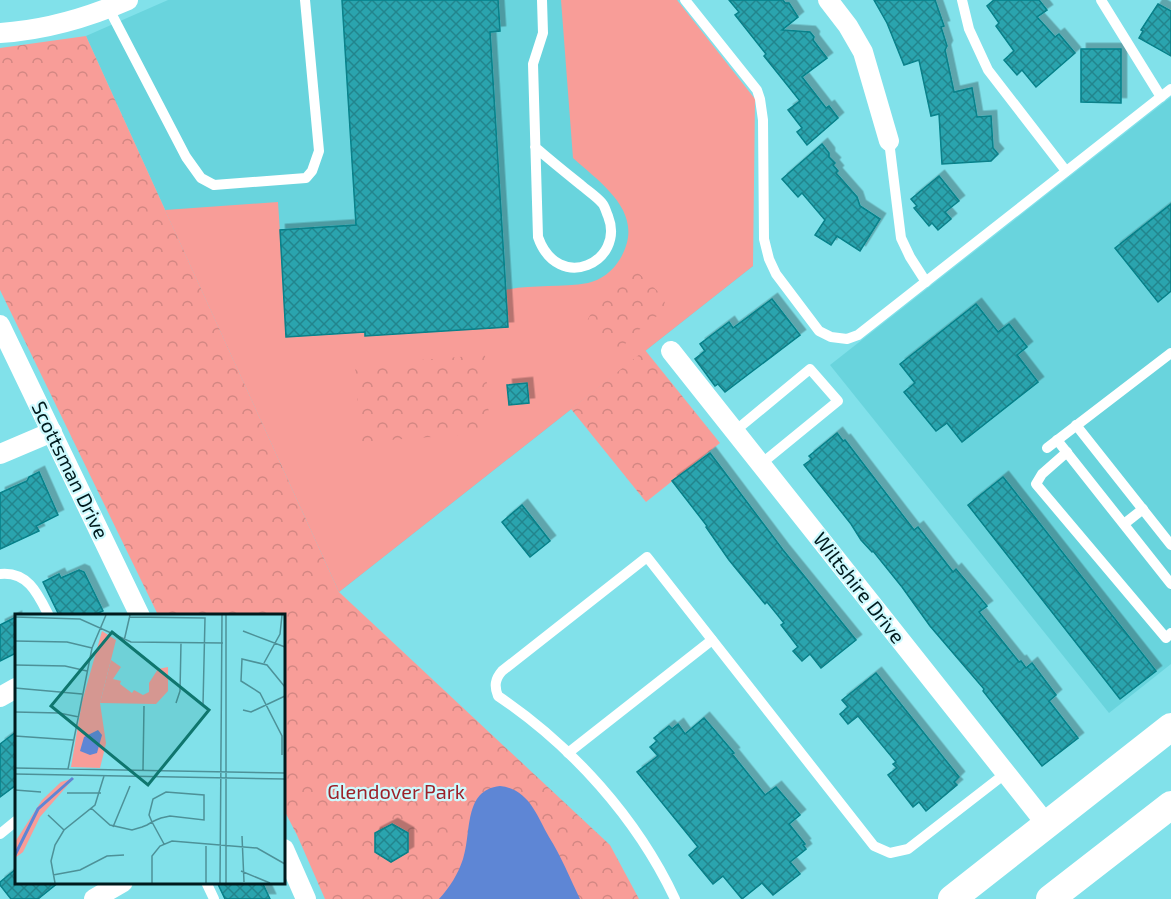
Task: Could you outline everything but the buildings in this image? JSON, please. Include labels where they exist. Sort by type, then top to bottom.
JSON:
[{"type":"main road","points":[[952,899],[1171,727]]},
{"type":"main road","points":[[1146,824],[1171,792]]},
{"type":"main road","points":[[1050,899],[1171,805]]},
{"type":"street","points":[[0,33],[55,25],[109,9],[128,0]]},
{"type":"street","points":[[828,0],[848,26],[863,52],[889,141]]},
{"type":"street","name":"Scottsman Drive","points":[[0,325],[140,614]]},
{"type":"street","name":"Wiltshire Drive","points":[[671,351],[1047,825]]},
{"type":"street","points":[[0,454],[52,432]]},
{"type":"street","points":[[0,698],[15,689]]},
{"type":"street","points":[[285,851],[306,899]]},
{"type":"street","points":[[94,899],[120,884]]},
{"type":"lane","points":[[109,9],[186,157],[201,178],[214,185],[306,178],[312,171],[319,152],[305,0]]},
{"type":"lane","points":[[535,147],[604,204],[612,234],[607,247],[596,261],[583,267],[570,268],[554,261],[543,250],[538,237],[535,147],[533,64],[543,33],[542,0]]},
{"type":"lane","points":[[685,0],[757,90],[763,120],[764,239],[769,259],[776,274],[819,331],[831,337],[846,339],[858,335],[1171,89]]},
{"type":"lane","points":[[962,0],[969,29],[988,70],[1066,171]]},
{"type":"lane","points":[[1101,0],[1161,97]]},
{"type":"lane","points":[[889,141],[902,238],[910,258],[926,282]]},
{"type":"lane","points":[[1047,448],[1171,353]]},
{"type":"lane","points":[[735,431],[810,369],[838,401],[761,464]]},
{"type":"lane","points":[[1076,425],[1171,545]]},
{"type":"lane","points":[[1057,440],[1171,584]]},
{"type":"lane","points":[[1067,452],[1042,474],[1036,484],[1166,638],[1171,633]]},
{"type":"lane","points":[[1124,524],[1143,509]]},
{"type":"lane","points":[[675,899],[655,863],[624,817],[596,782],[532,721],[498,696],[495,683],[502,670],[647,557],[869,839],[882,850],[899,852],[908,849],[1006,773]]},
{"type":"lane","points":[[0,574],[12,573],[30,582],[48,614]]},
{"type":"lane","points":[[568,753],[712,640]]},
{"type":"lane","points":[[0,834],[15,822]]},
{"type":"lane","points":[[207,884],[214,899]]},
{"type":"shaded area","points":[[168,0],[677,0],[753,266],[339,592],[86,36]]},
{"type":"shaded area","points":[[1171,97],[1171,664],[1109,713],[830,365]]},
{"type":"shaded area","points":[[500,786],[518,792],[536,812],[580,899],[439,899],[447,890],[461,865],[474,804],[488,789]]},
{"type":"green space","points":[[561,0],[677,0],[755,99],[753,266],[339,592],[165,210],[278,202],[287,337],[340,334],[339,305],[363,303],[365,336],[499,291],[588,283],[598,280],[620,259],[627,243],[628,228],[625,214],[618,202],[573,158]]},
{"type":"green space","name":"Glendover Park","points":[[86,36],[339,592],[610,845],[639,899],[325,899],[285,812],[285,614],[158,614],[0,290],[0,48]]},
{"type":"green space","points":[[625,266],[631,266],[665,298],[664,305],[660,314],[651,318],[624,345],[612,351],[599,344],[600,339],[590,329],[587,321],[605,289],[612,286],[616,275]]},
{"type":"green space","points":[[645,350],[720,443],[646,502],[571,409]]},
{"type":"green space","points":[[485,355],[490,433],[360,442],[355,365]]}]
